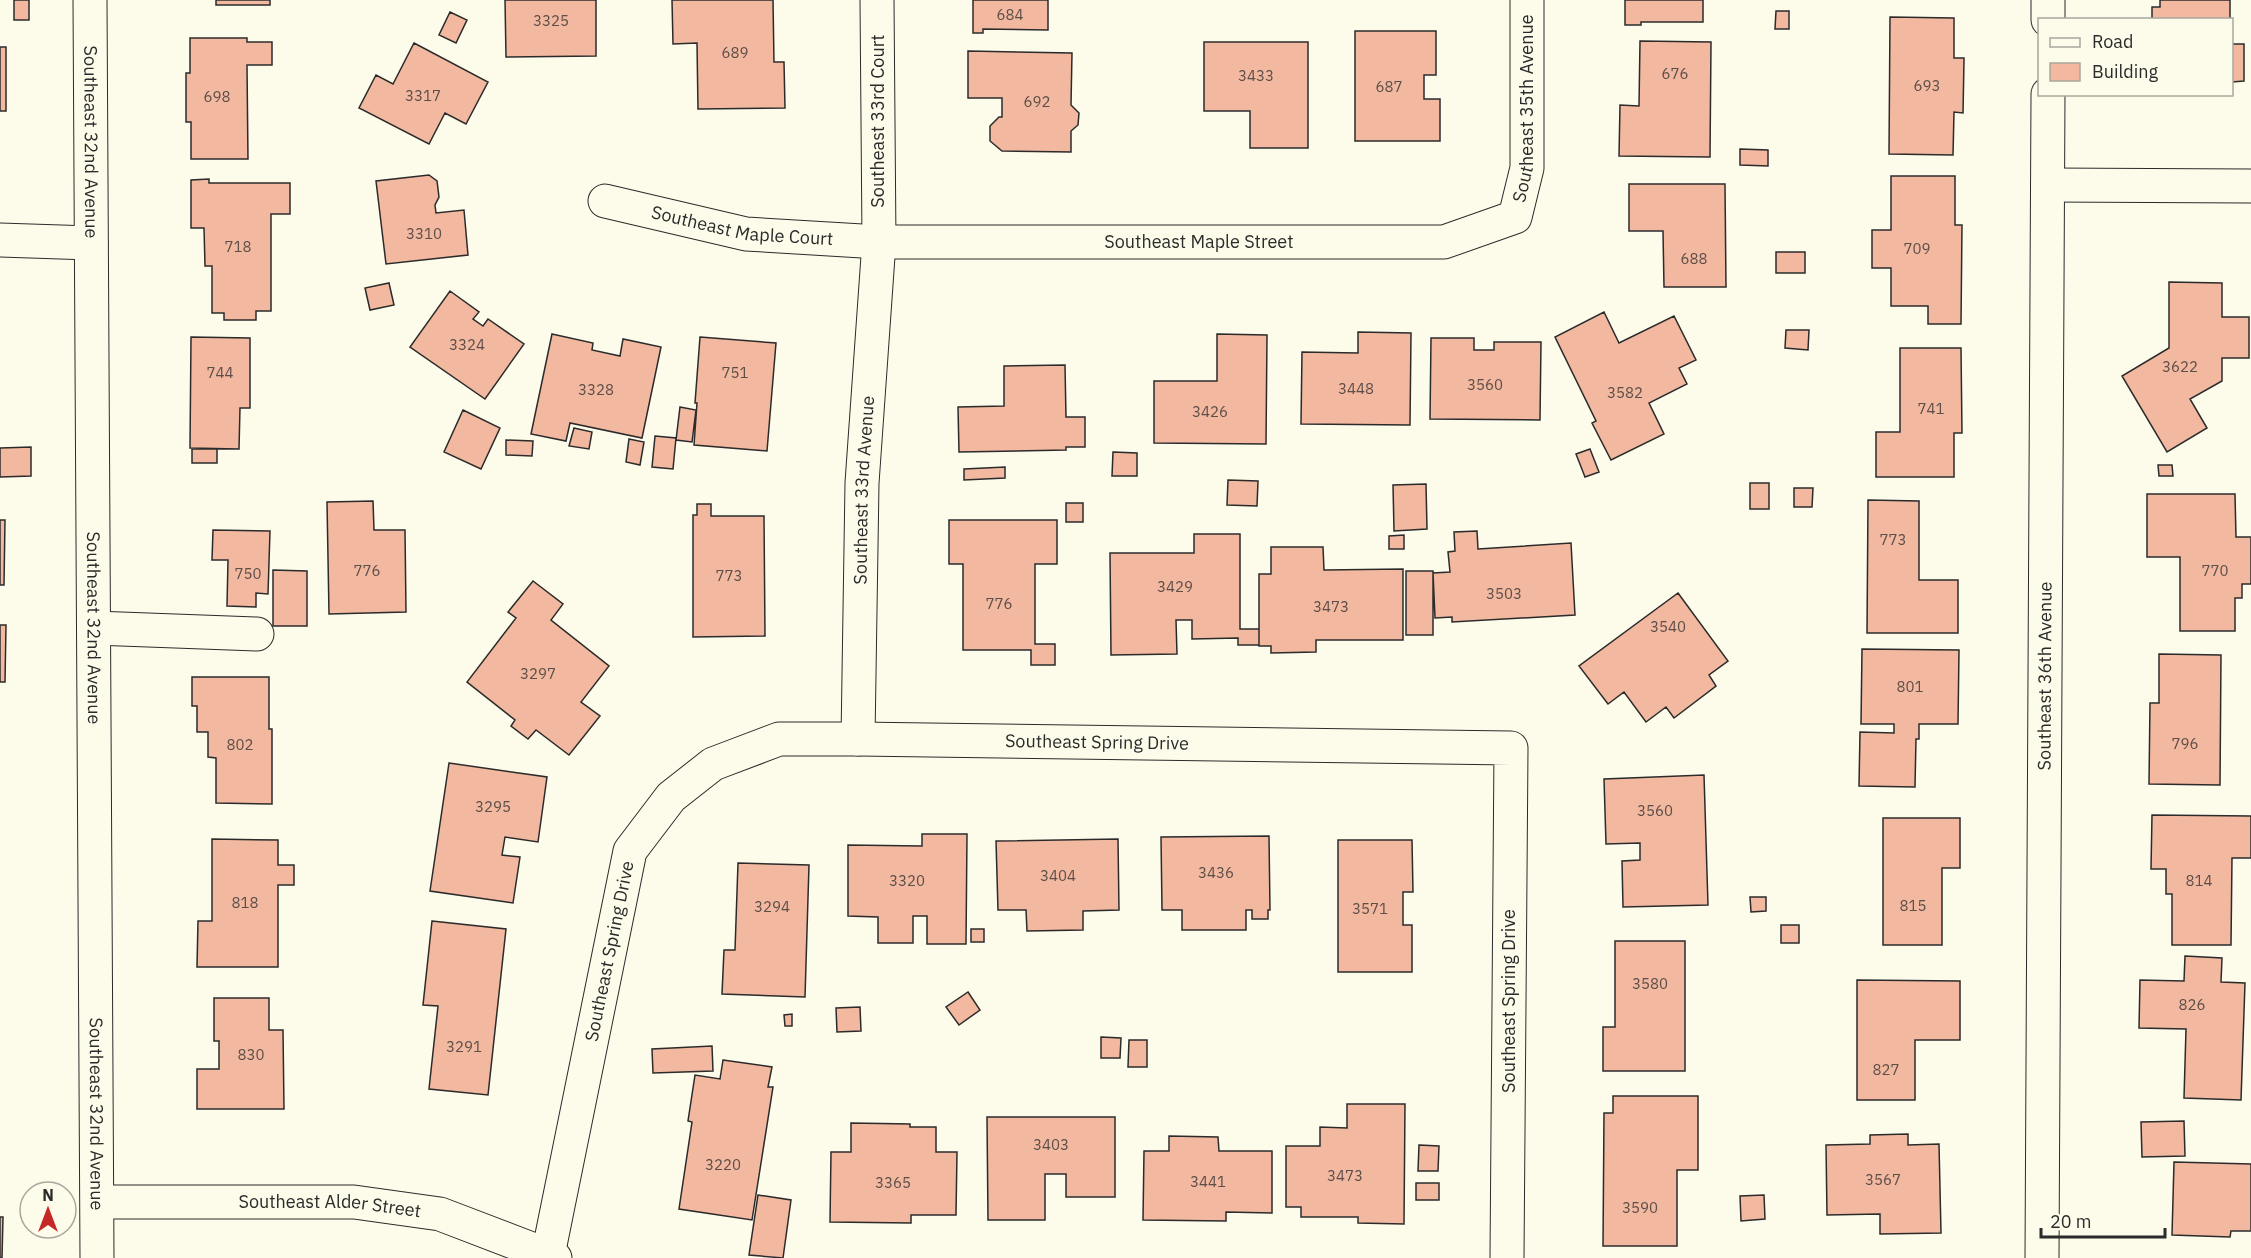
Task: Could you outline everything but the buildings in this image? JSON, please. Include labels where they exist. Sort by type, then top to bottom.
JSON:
[{"type":"street","name":"Southeast 32nd Avenue","points":[[90,0],[97,1258]]},
{"type":"street","name":"Southeast 33rd Court","points":[[877,0],[879,242]]},
{"type":"street","name":"Southeast 35th Avenue","points":[[1515,217],[1527,168],[1527,0]]},
{"type":"street","points":[[2048,0],[2048,18]]},
{"type":"street","name":"Southeast 36th Avenue","points":[[2042,1258],[2048,96]]},
{"type":"street","points":[[2048,185],[2251,186]]},
{"type":"street","name":"Southeast Maple Court","points":[[604,201],[746,234],[879,242]]},
{"type":"street","name":"Southeast Maple Street","points":[[879,242],[1444,242],[1515,217]]},
{"type":"street","points":[[0,240],[91,243]]},
{"type":"street","name":"Southeast 33rd Avenue","points":[[858,740],[862,483],[879,242]]},
{"type":"street","points":[[94,628],[257,634]]},
{"type":"street","name":"Southeast Spring Drive","points":[[552,1257],[630,851],[671,797],[712,764],[779,740],[858,740],[1510,748],[1507,1258]]},
{"type":"street","name":"Southeast Alder Street","points":[[98,1202],[354,1202],[440,1214],[552,1257]]}]
